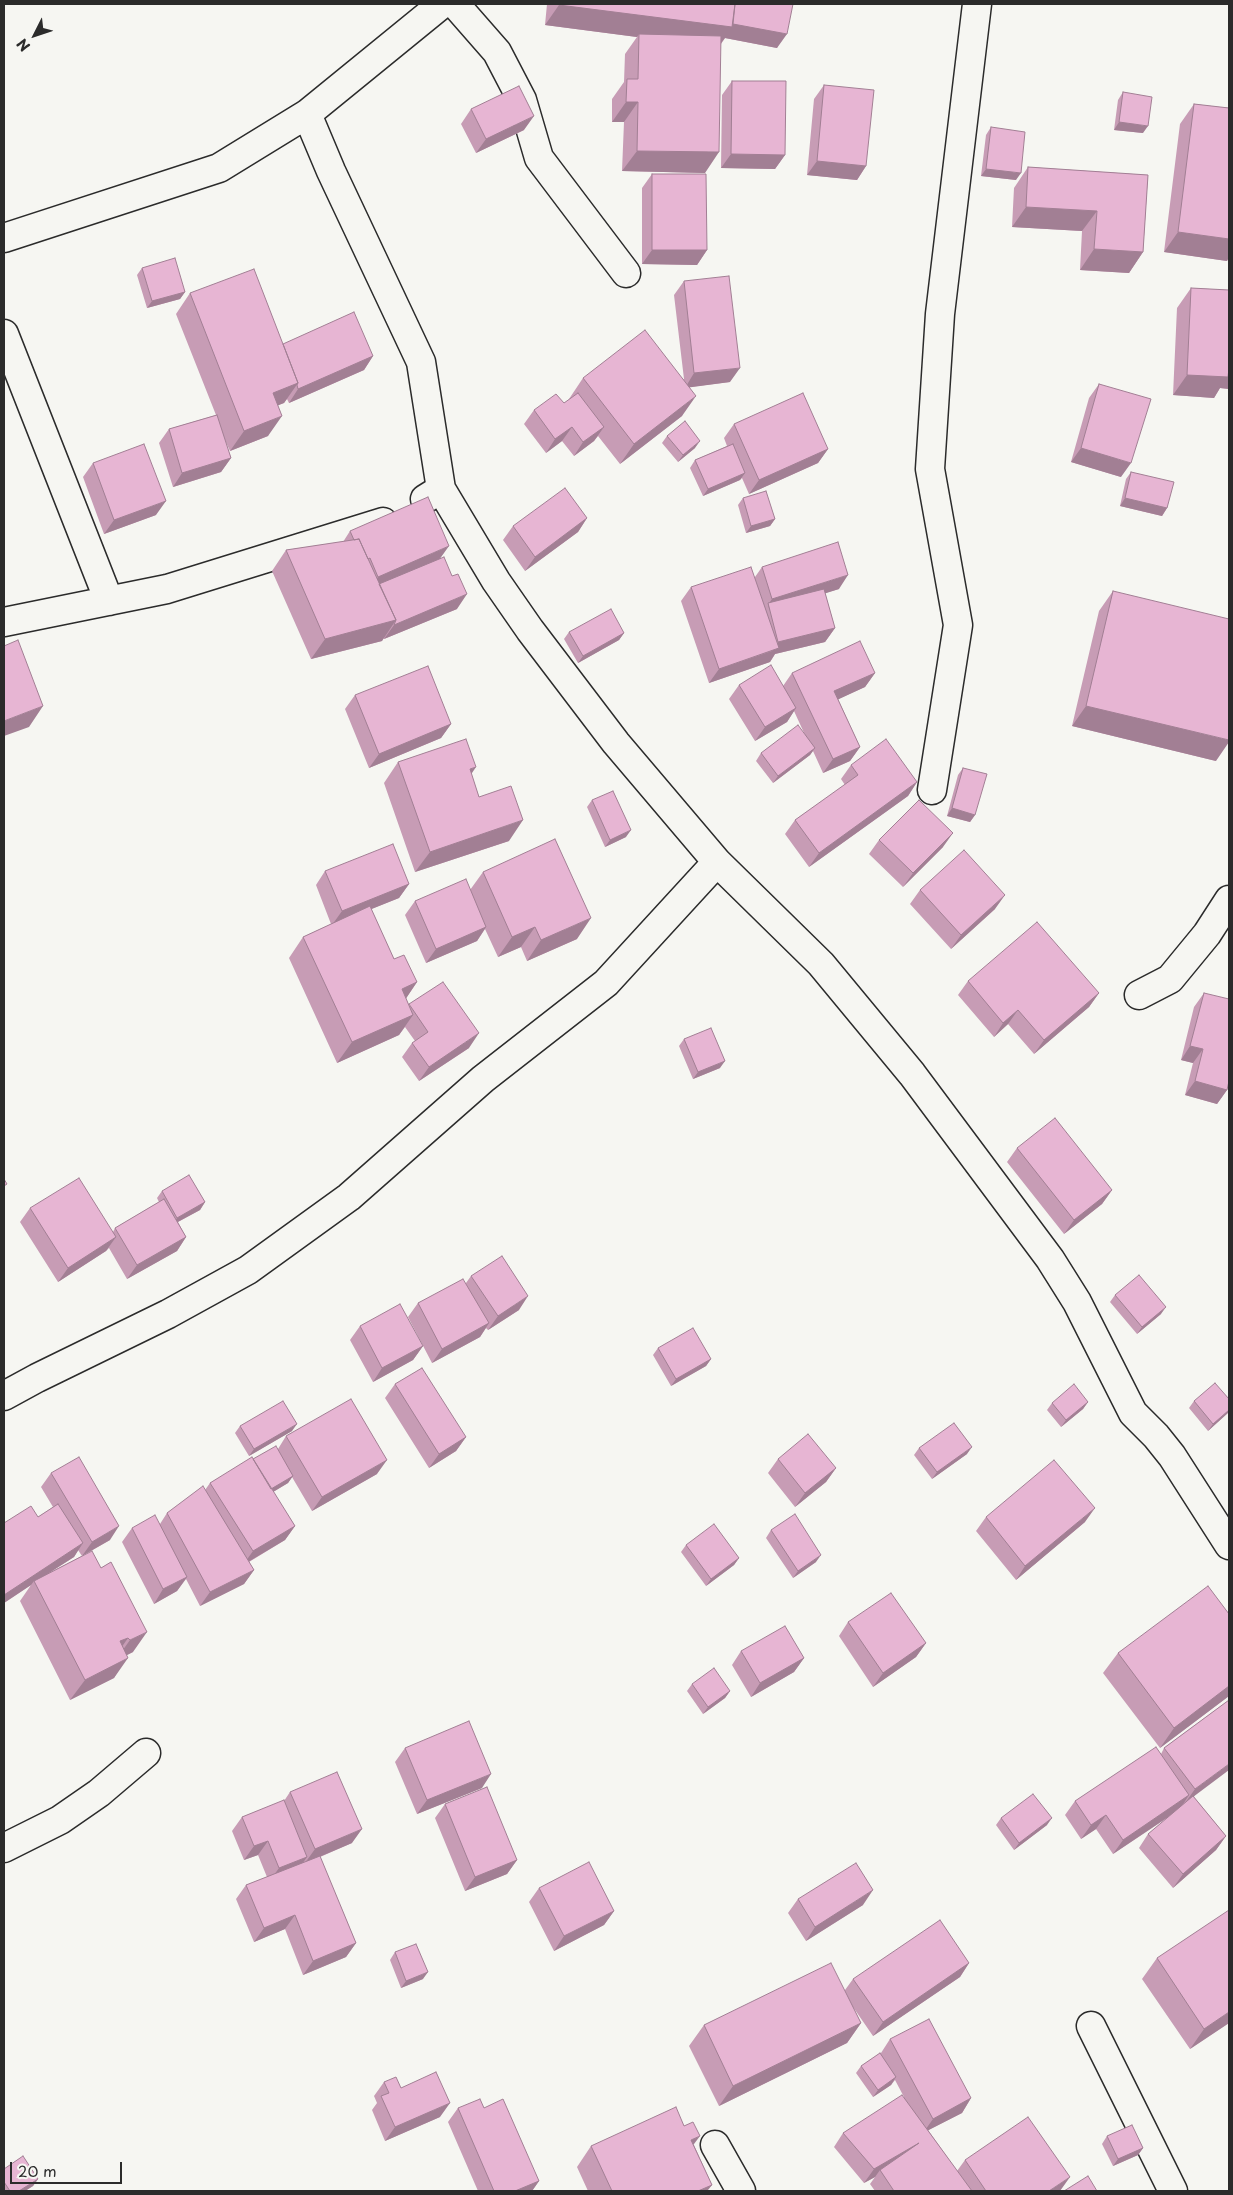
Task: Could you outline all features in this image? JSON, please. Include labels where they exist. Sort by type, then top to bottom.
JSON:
[{"type":"street","points":[[4,238],[219,168],[307,114],[442,4]]},
{"type":"street","points":[[455,4],[497,52],[522,100],[539,158],[626,273]]},
{"type":"street","points":[[932,790],[958,625],[930,469],[940,314],[977,4]]},
{"type":"street","points":[[307,114],[331,171],[421,362],[441,489],[496,581],[572,687],[718,862],[822,964],[912,1074],[1050,1259],[1077,1302],[1133,1413],[1156,1436],[1172,1456],[1229,1545]]},
{"type":"street","points":[[4,334],[109,601]]},
{"type":"street","points":[[4,622],[167,589],[388,521],[441,489]]},
{"type":"street","points":[[4,1396],[36,1378],[168,1314],[248,1270],[349,1197],[483,1079],[606,983],[718,862]]},
{"type":"street","points":[[1139,995],[1170,979],[1207,934],[1229,900]]},
{"type":"street","points":[[4,1848],[60,1820],[99,1793],[146,1753]]},
{"type":"street","points":[[1091,2026],[1173,2191]]},
{"type":"street","points":[[715,2145],[741,2191]]},
{"type":"building","points":[[559,4],[735,4],[732,27]]},
{"type":"building","points":[[735,4],[793,4],[787,34],[733,24]]},
{"type":"building","points":[[639,34],[721,36],[719,152],[637,151],[638,102],[626,102],[627,79],[638,79]]},
{"type":"building","points":[[732,81],[786,81],[785,155],[731,154]]},
{"type":"building","points":[[824,85],[874,90],[866,166],[817,161]]},
{"type":"building","points":[[519,86],[534,116],[486,139],[471,109]]},
{"type":"building","points":[[1123,92],[1152,97],[1148,126],[1119,122]]},
{"type":"building","points":[[1194,104],[1229,108],[1229,239],[1178,232]]},
{"type":"building","points":[[991,127],[1025,132],[1021,173],[986,169]]},
{"type":"building","points":[[1028,167],[1148,175],[1143,252],[1094,249],[1097,211],[1026,207]]},
{"type":"building","points":[[652,174],[706,174],[707,250],[652,250]]},
{"type":"building","points":[[175,258],[185,292],[152,301],[142,268]]},
{"type":"building","points":[[254,269],[298,383],[273,393],[282,416],[244,431],[190,293]]},
{"type":"building","points":[[729,276],[740,368],[694,373],[684,281]]},
{"type":"building","points":[[1191,288],[1229,290],[1228,377],[1187,375]]},
{"type":"building","points":[[354,312],[373,356],[298,389],[298,383],[283,344]]},
{"type":"building","points":[[645,330],[696,396],[634,444],[583,378]]},
{"type":"building","points":[[1099,384],[1151,399],[1131,463],[1081,448]]},
{"type":"building","points":[[578,393],[604,427],[583,442],[572,427],[555,439],[534,410],[556,394],[564,403]]},
{"type":"building","points":[[803,393],[828,449],[759,480],[734,424]]},
{"type":"building","points":[[217,415],[231,458],[182,473],[169,429]]},
{"type":"building","points":[[685,421],[700,441],[683,455],[667,436]]},
{"type":"building","points":[[144,444],[166,501],[114,520],[93,463]]},
{"type":"building","points":[[733,444],[745,473],[708,489],[695,460]]},
{"type":"building","points":[[1131,472],[1174,482],[1167,508],[1125,498]]},
{"type":"building","points":[[565,488],[587,518],[535,557],[513,526]]},
{"type":"building","points":[[766,491],[775,519],[751,526],[743,498]]},
{"type":"building","points":[[428,497],[449,546],[378,577],[359,539],[354,540],[350,531]]},
{"type":"building","points":[[359,539],[396,620],[325,639],[286,550]]},
{"type":"building","points":[[838,542],[848,575],[772,599],[762,567]]},
{"type":"building","points":[[444,557],[452,576],[458,574],[467,594],[394,625],[396,620],[379,584]]},
{"type":"building","points":[[751,567],[779,648],[719,669],[691,587]]},
{"type":"building","points":[[824,589],[835,628],[778,642],[768,603]]},
{"type":"building","points":[[1113,591],[1229,619],[1229,740],[1086,706]]},
{"type":"building","points":[[611,609],[624,633],[583,656],[569,632]]},
{"type":"building","points":[[18,640],[43,706],[4,721],[4,646]]},
{"type":"building","points":[[860,641],[875,673],[834,691],[860,747],[833,759],[792,673]]},
{"type":"building","points":[[771,665],[796,708],[765,727],[739,685]]},
{"type":"building","points":[[428,666],[451,724],[379,754],[355,695]]},
{"type":"building","points":[[798,725],[815,748],[778,776],[761,753]]},
{"type":"building","points":[[466,739],[476,767],[470,769],[479,797],[511,786],[523,820],[430,852],[398,762]]},
{"type":"building","points":[[886,739],[917,782],[819,853],[795,820],[858,775],[851,765]]},
{"type":"building","points":[[963,768],[987,774],[975,815],[952,808]]},
{"type":"building","points":[[613,791],[631,830],[610,840],[592,800]]},
{"type":"building","points":[[919,800],[953,833],[913,873],[879,840]]},
{"type":"building","points":[[555,839],[591,918],[541,940],[535,927],[512,937],[483,872]]},
{"type":"building","points":[[393,844],[409,884],[342,911],[325,871]]},
{"type":"building","points":[[964,850],[1005,895],[961,935],[920,890]]},
{"type":"building","points":[[466,879],[486,927],[436,949],[415,901]]},
{"type":"building","points":[[370,906],[394,959],[404,955],[417,982],[402,989],[413,1015],[352,1042],[303,937]]},
{"type":"building","points":[[1037,922],[1099,993],[1044,1040],[1018,1010],[1003,1023],[968,981]]},
{"type":"building","points":[[443,982],[479,1033],[429,1067],[412,1043],[428,1032],[409,1004]]},
{"type":"building","points":[[1204,993],[1229,999],[1229,1081],[1227,1090],[1195,1081],[1203,1049],[1190,1046]]},
{"type":"building","points":[[711,1028],[725,1061],[698,1072],[684,1039]]},
{"type":"building","points":[[1055,1118],[1112,1190],[1074,1220],[1017,1148]]},
{"type":"building","points":[[189,1175],[205,1202],[177,1218],[162,1191]]},
{"type":"building","points":[[79,1178],[116,1237],[68,1268],[30,1208]]},
{"type":"building","points":[[164,1199],[186,1237],[137,1265],[115,1228]]},
{"type":"building","points":[[502,1256],[528,1296],[498,1316],[471,1276]]},
{"type":"building","points":[[1139,1275],[1166,1307],[1142,1327],[1115,1295]]},
{"type":"building","points":[[463,1279],[489,1323],[442,1349],[418,1303]]},
{"type":"building","points":[[400,1304],[423,1346],[382,1368],[360,1326]]},
{"type":"building","points":[[693,1328],[711,1359],[676,1379],[658,1348]]},
{"type":"building","points":[[422,1368],[466,1437],[439,1454],[395,1384]]},
{"type":"building","points":[[1215,1383],[1229,1399],[1229,1410],[1213,1424],[1194,1401]]},
{"type":"building","points":[[1074,1384],[1088,1402],[1066,1420],[1052,1403]]},
{"type":"building","points":[[351,1399],[387,1460],[322,1497],[286,1436]]},
{"type":"building","points":[[283,1401],[297,1424],[254,1449],[240,1426]]},
{"type":"building","points":[[954,1423],[972,1447],[937,1472],[919,1448]]},
{"type":"building","points":[[808,1434],[836,1468],[805,1493],[778,1459]]},
{"type":"building","points":[[276,1446],[293,1476],[271,1489],[253,1459]]},
{"type":"building","points":[[79,1457],[119,1526],[92,1542],[51,1473]]},
{"type":"building","points":[[252,1457],[295,1526],[253,1551],[210,1483]]},
{"type":"building","points":[[1054,1460],[1095,1508],[1025,1566],[986,1517]]},
{"type":"building","points":[[203,1486],[254,1570],[210,1592],[167,1513]]},
{"type":"building","points":[[58,1504],[83,1543],[4,1595],[4,1523],[31,1506],[38,1517]]},
{"type":"building","points":[[795,1514],[821,1555],[798,1571],[771,1530]]},
{"type":"building","points":[[155,1515],[187,1577],[163,1589],[132,1528]]},
{"type":"building","points":[[714,1524],[739,1558],[711,1579],[686,1545]]},
{"type":"building","points":[[92,1551],[101,1568],[111,1562],[147,1632],[130,1640],[128,1638],[120,1641],[128,1658],[85,1680],[34,1581]]},
{"type":"building","points":[[1208,1586],[1229,1614],[1229,1686],[1174,1728],[1118,1653]]},
{"type":"building","points":[[891,1593],[926,1643],[883,1673],[848,1622]]},
{"type":"building","points":[[785,1626],[804,1658],[760,1683],[741,1651]]},
{"type":"building","points":[[714,1668],[730,1691],[708,1707],[692,1684]]},
{"type":"building","points":[[1229,1700],[1229,1764],[1195,1789],[1164,1748]]},
{"type":"building","points":[[469,1721],[491,1774],[427,1800],[405,1748]]},
{"type":"building","points":[[1156,1747],[1189,1795],[1123,1840],[1106,1815],[1091,1825],[1075,1801]]},
{"type":"building","points":[[337,1772],[362,1829],[315,1849],[290,1792]]},
{"type":"building","points":[[487,1787],[517,1860],[475,1877],[445,1804]]},
{"type":"building","points":[[1033,1794],[1052,1818],[1019,1843],[1001,1818]]},
{"type":"building","points":[[1193,1796],[1226,1836],[1183,1874],[1148,1834]]},
{"type":"building","points":[[284,1800],[307,1857],[279,1868],[268,1841],[254,1846],[242,1817]]},
{"type":"building","points":[[320,1856],[356,1943],[313,1961],[295,1915],[264,1928],[246,1885]]},
{"type":"building","points":[[589,1862],[614,1911],[564,1936],[539,1888]]},
{"type":"building","points":[[856,1863],[873,1890],[815,1927],[798,1899]]},
{"type":"building","points":[[1229,1910],[1229,2012],[1204,2029],[1157,1958]]},
{"type":"building","points":[[940,1920],[969,1963],[883,2022],[853,1979]]},
{"type":"building","points":[[416,1944],[428,1972],[406,1981],[395,1952]]},
{"type":"building","points":[[831,1963],[861,2023],[733,2086],[704,2025]]},
{"type":"building","points":[[929,2019],[971,2098],[933,2119],[890,2039]]},
{"type":"building","points":[[880,2053],[896,2077],[878,2090],[861,2066]]},
{"type":"building","points":[[436,2072],[450,2103],[395,2127],[381,2096],[389,2093],[384,2082],[396,2077],[401,2088]]},
{"type":"building","points":[[902,2095],[972,2191],[894,2191],[880,2170],[919,2143],[874,2169],[843,2133]]},
{"type":"building","points":[[480,2099],[484,2108],[503,2099],[539,2181],[515,2191],[494,2191],[458,2108]]},
{"type":"building","points":[[676,2107],[684,2126],[693,2122],[700,2136],[691,2140],[712,2185],[698,2191],[612,2191],[591,2146]]},
{"type":"building","points":[[1028,2117],[1070,2177],[1049,2191],[986,2191],[965,2160]]},
{"type":"building","points":[[1132,2125],[1143,2148],[1118,2159],[1107,2136]]},
{"type":"building","points":[[23,2156],[38,2179],[19,2191],[10,2191],[4,2182],[4,2169]]},
{"type":"building","points":[[1088,2176],[1097,2191],[1064,2191]]}]
